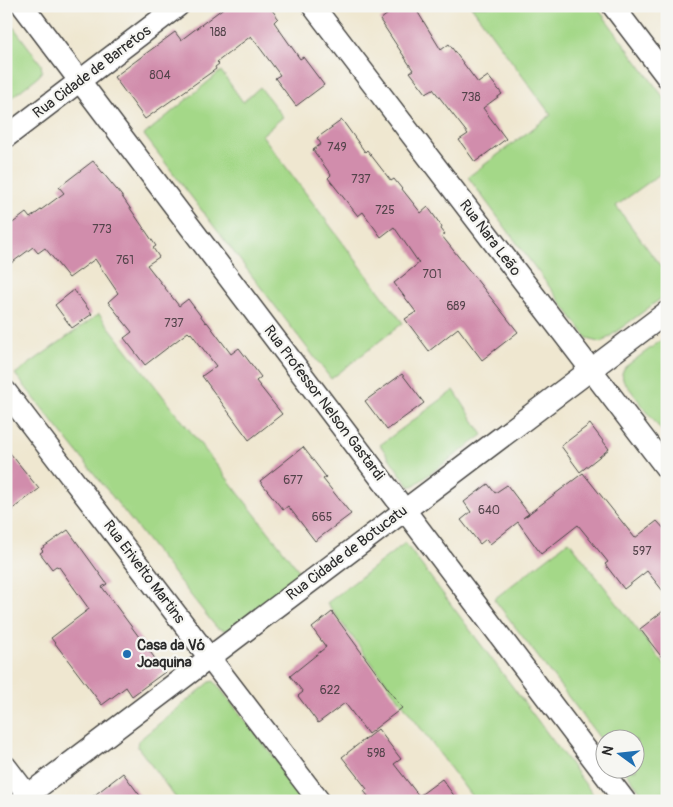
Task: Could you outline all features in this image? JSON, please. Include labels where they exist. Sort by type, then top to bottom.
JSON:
[{"type":"street","name":"Rua Professor Nelson Gastardi","points":[[23,6],[625,801]]},
{"type":"street","name":"Rua Cidade de Barretos","points":[[6,137],[178,6]]},
{"type":"street","name":"Rua Nara Leão","points":[[314,6],[667,470]]},
{"type":"street","points":[[613,6],[667,77]]},
{"type":"street","name":"Rua Cidade de Botucatu","points":[[30,798],[209,658],[667,312]]},
{"type":"street","name":"Rua Erivelto Martins","points":[[6,392],[319,801]]},
{"type":"street","points":[[6,767],[30,798]]},
{"type":"green space","points":[[471,6],[596,6],[667,102],[667,169],[616,206],[667,275],[667,294],[601,343],[588,339],[468,177],[551,115]]},
{"type":"green space","points":[[6,17],[41,64],[42,71],[39,76],[6,102]]},
{"type":"green space","points":[[221,71],[243,102],[260,87],[283,117],[262,135],[403,323],[331,379],[144,135]]},
{"type":"green space","points":[[99,314],[300,572],[228,631],[217,628],[212,622],[15,374]]},
{"type":"green space","points":[[667,336],[667,438],[623,380],[622,373],[625,367]]},
{"type":"green space","points":[[454,390],[483,435],[413,486],[409,486],[380,445]]},
{"type":"green space","points":[[569,541],[667,668],[667,801],[648,801],[632,780],[646,780],[646,730],[596,730],[596,733],[494,599]]},
{"type":"green space","points":[[405,543],[598,801],[475,801],[327,603]]},
{"type":"green space","points":[[214,681],[309,801],[178,801],[137,746],[138,741],[210,682]]},
{"type":"building","points":[[226,6],[269,6],[278,18],[274,22],[300,59],[303,57],[324,85],[296,106],[275,78],[280,75],[251,36],[217,62],[219,64],[215,67],[216,69],[145,119],[114,77],[175,32],[181,40]]},
{"type":"building","points":[[398,6],[414,6],[441,50],[449,44],[478,83],[488,76],[502,94],[483,108],[506,139],[475,162],[459,140],[468,134],[433,89],[426,93],[410,72],[413,70],[380,20]]},
{"type":"building","points":[[342,120],[365,152],[367,150],[391,181],[394,179],[421,213],[428,207],[442,227],[441,229],[445,234],[442,236],[518,332],[482,360],[458,328],[429,351],[405,319],[416,312],[394,283],[419,263],[394,227],[381,237],[363,212],[358,216],[328,178],[331,175],[313,150],[321,144],[317,138]]},
{"type":"building","points":[[93,161],[121,195],[156,246],[153,248],[159,257],[147,265],[179,306],[188,299],[231,354],[239,348],[261,377],[256,381],[282,414],[249,440],[202,376],[216,366],[191,333],[188,332],[145,365],[124,338],[132,332],[108,302],[118,293],[95,259],[69,278],[45,248],[38,253],[33,247],[6,267],[6,228],[26,213],[30,218],[64,193],[59,187]]},
{"type":"building","points":[[74,290],[92,314],[72,328],[55,305]]},
{"type":"building","points":[[402,374],[424,403],[387,430],[365,401]]},
{"type":"building","points":[[590,424],[609,449],[580,472],[561,446]]},
{"type":"building","points":[[303,447],[326,477],[323,479],[351,514],[315,541],[288,506],[283,510],[260,481]]},
{"type":"building","points":[[6,448],[39,489],[6,514]]},
{"type":"building","points":[[583,473],[635,538],[657,521],[667,532],[667,596],[647,571],[624,589],[605,564],[608,562],[578,525],[541,554],[518,522],[490,544],[486,539],[480,544],[461,520],[471,512],[464,502],[488,484],[495,493],[507,485],[529,514]]},
{"type":"building","points":[[68,530],[107,584],[102,587],[165,672],[132,696],[126,687],[102,705],[51,638],[89,609],[59,567],[56,566],[52,569],[40,553],[43,551],[41,549]]},
{"type":"building","points":[[667,608],[667,664],[640,629]]},
{"type":"building","points":[[332,612],[402,708],[368,734],[345,703],[318,723],[298,696],[303,692],[290,676],[326,647],[312,628]]},
{"type":"building","points":[[378,729],[401,759],[394,764],[419,796],[442,779],[458,801],[372,801],[364,791],[367,789],[342,757]]},
{"type":"building","points":[[123,773],[144,801],[87,801]]},
{"type":"place","name":"Casa da Vó Joaquina","points":[[127,654]]}]
